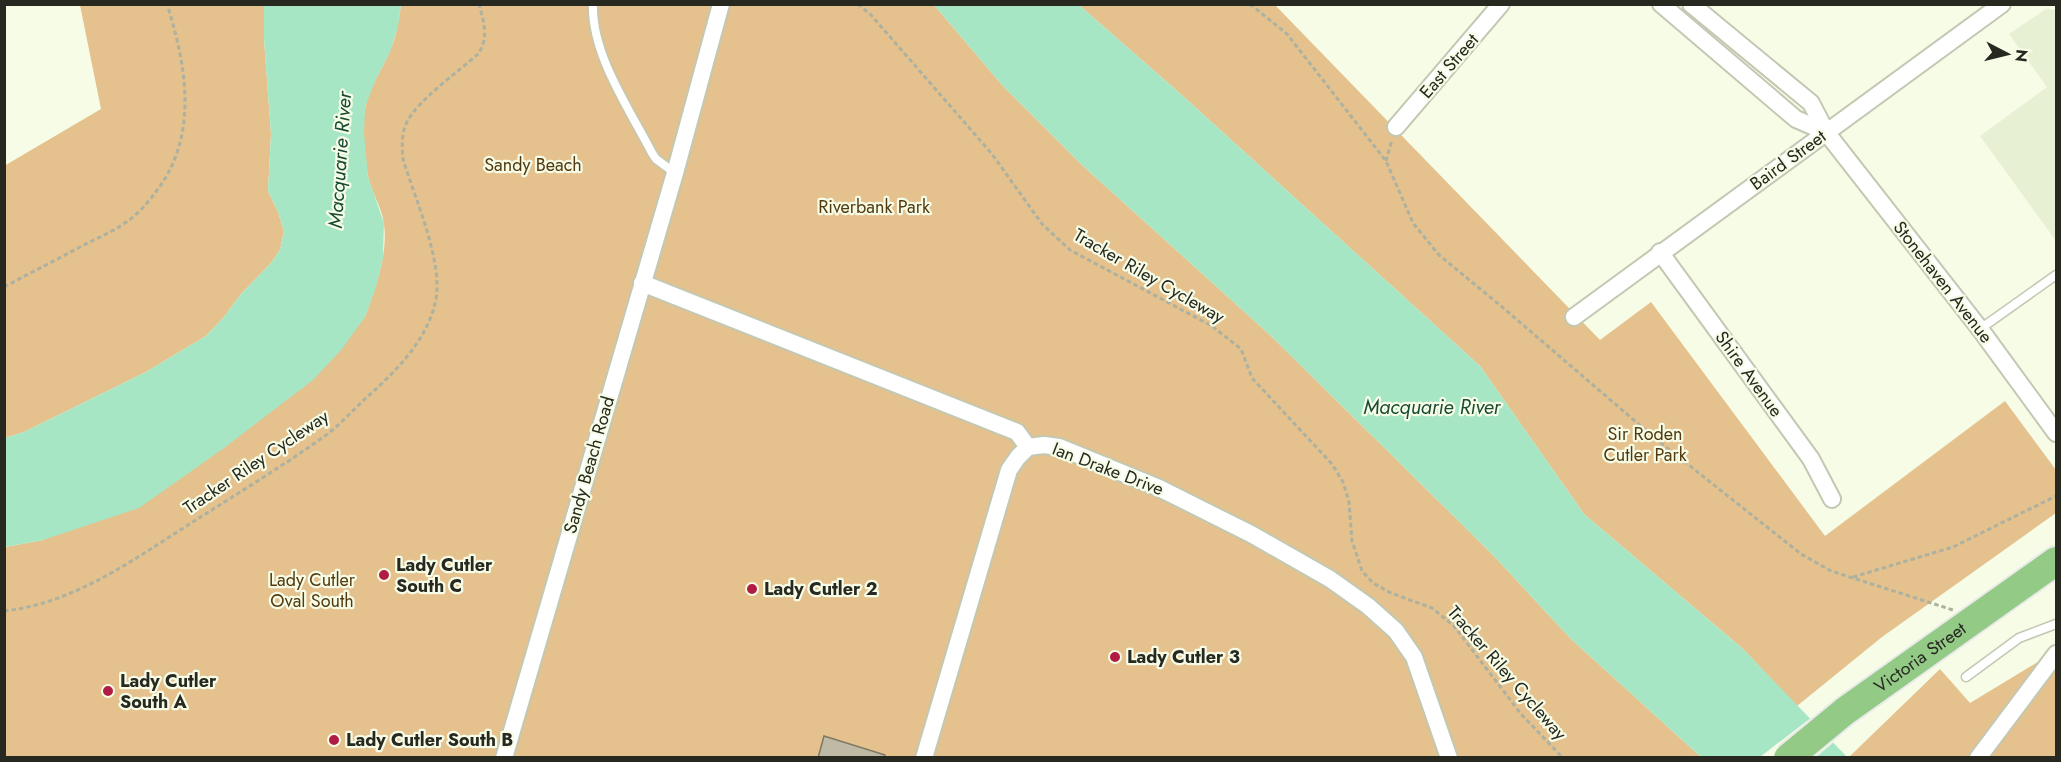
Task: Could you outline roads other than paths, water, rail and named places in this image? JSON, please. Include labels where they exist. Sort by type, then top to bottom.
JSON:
[{"type":"highway","name":"Victoria Street","points":[[1788,758],[1845,711],[2056,561]]},
{"type":"street","name":"Sandy Beach Road","points":[[504,758],[675,173],[721,4]]},
{"type":"street","name":"East Street","points":[[1396,127],[1501,4]]},
{"type":"street","name":"Stonehaven Avenue","points":[[1661,4],[1796,119],[1826,132]]},
{"type":"street","name":"Stonehaven Avenue","points":[[1691,4],[1811,103],[1826,132],[1980,329],[2056,433]]},
{"type":"street","name":"Baird Street","points":[[1574,317],[2002,4]]},
{"type":"street","name":"Shire Avenue","points":[[1660,252],[1811,459],[1832,498]]},
{"type":"street","name":"Ian Drake Drive","points":[[642,283],[1017,432],[1028,447],[1044,445],[1059,447],[1159,488],[1251,534],[1330,579],[1368,606],[1396,632],[1414,657],[1449,758]]},
{"type":"street","points":[[924,758],[1009,470],[1028,447]]},
{"type":"street","points":[[1978,758],[2056,654]]},
{"type":"lane","points":[[593,4],[593,22],[603,58],[652,153],[656,159],[675,173]]},
{"type":"lane","points":[[1980,329],[2056,275]]},
{"type":"lane","points":[[1966,677],[2019,638],[2056,624]]},
{"type":"water","name":"Macquarie River","points":[[264,5],[401,5],[398,26],[390,52],[365,107],[364,133],[368,177],[384,223],[383,258],[365,317],[342,349],[313,380],[224,448],[139,508],[43,540],[5,547],[5,438],[24,432],[146,372],[206,336],[280,250],[284,231],[268,191],[271,134],[264,39]]},
{"type":"water","name":"Macquarie River","points":[[934,5],[1079,5],[1184,97],[1480,366],[1584,514],[1743,649],[1847,757],[1701,757],[1571,639],[1492,554],[1270,335],[1082,165],[1003,86]]},
{"type":"place","name":"Lady Cutler South C","points":[[384,575]]},
{"type":"place","name":"Lady Cutler 2","points":[[752,589]]},
{"type":"place","name":"Lady Cutler 3","points":[[1115,657]]},
{"type":"place","name":"Lady Cutler South A","points":[[108,691]]},
{"type":"place","name":"Lady Cutler South B","points":[[334,740]]},
{"type":"park label","name":"Sandy Beach","points":[[533,165]]},
{"type":"park label","name":"Riverbank Park","points":[[874,207]]},
{"type":"park label","name":"Sir Roden Cutler Park","points":[[1645,444]]},
{"type":"park label","name":"Lady Cutler Oval South","points":[[312,590]]}]
